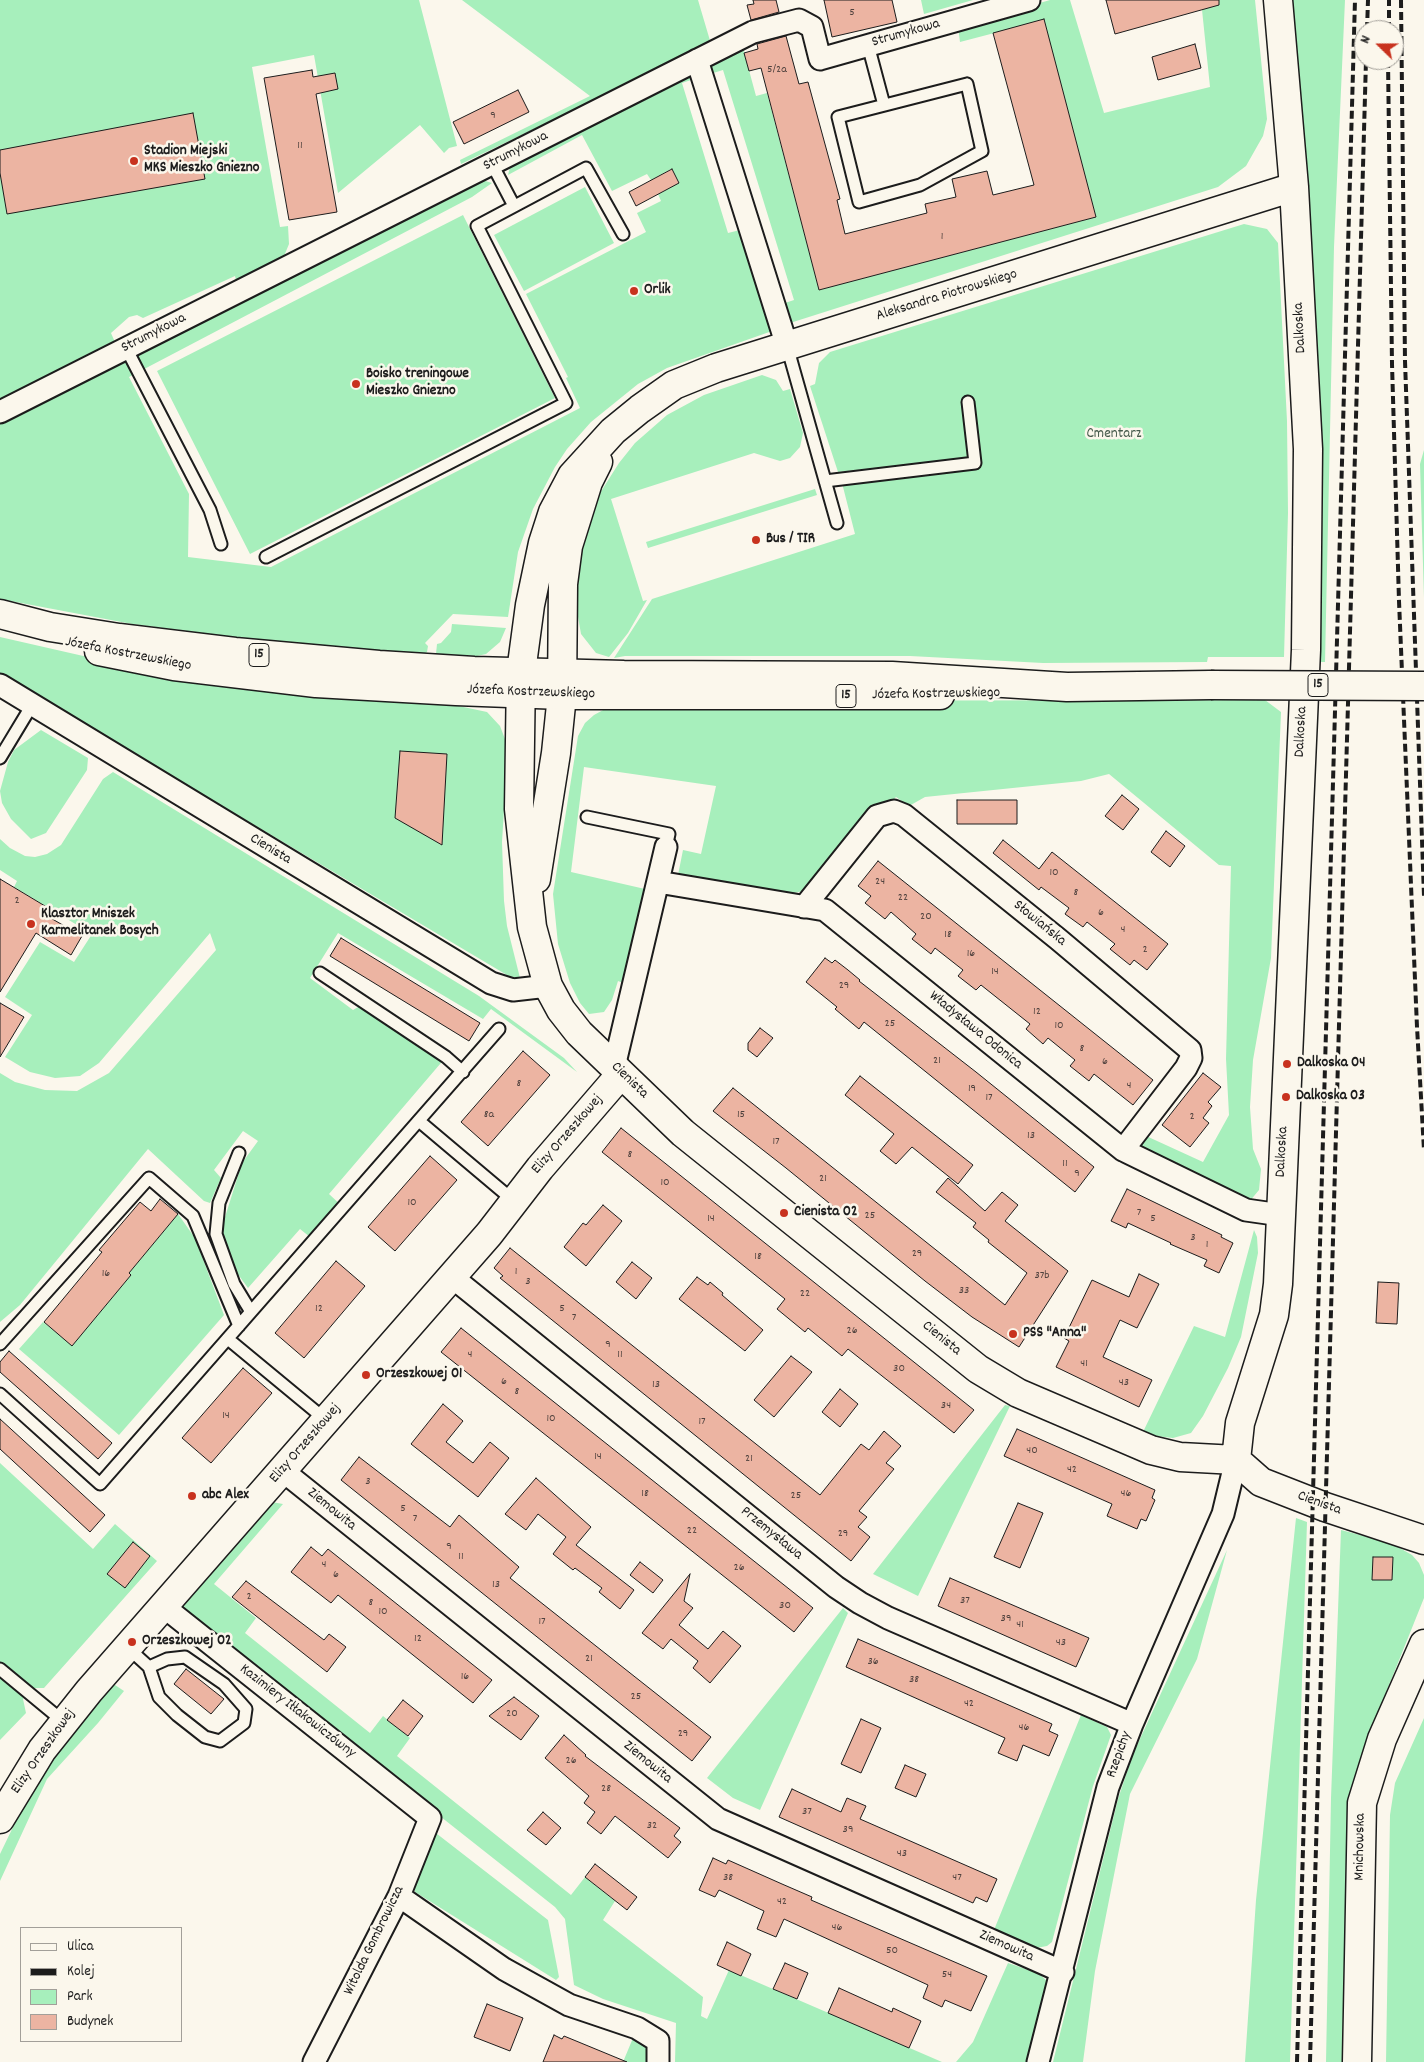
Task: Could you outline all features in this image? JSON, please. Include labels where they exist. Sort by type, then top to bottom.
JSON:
[{"type":"street","name":"Strumykowa","points":[[0,412],[753,32],[799,20],[812,27],[820,59],[1029,0]]},
{"type":"street","name":"Dalkoska","points":[[1236,1460],[1240,1423],[1274,1315],[1278,1284],[1306,650],[1308,449],[1294,187],[1278,0]]},
{"type":"street","points":[[697,60],[787,346]]},
{"type":"street","name":"Aleksandra Piotrowskiego","points":[[521,683],[535,577],[553,512],[572,476],[613,431],[640,409],[674,386],[716,368],[1294,187]]},
{"type":"street","name":"Aleksandra Piotrowskiego","points":[[562,684],[563,584],[568,546],[588,482],[613,431]]},
{"type":"street","name":"Józefa Kostrzewskiego","points":[[0,614],[50,627],[235,652],[378,665],[521,683]]},
{"type":"street","name":"Józefa Kostrzewskiego","points":[[0,627],[122,656],[184,668],[316,683],[521,683],[892,696],[1018,693],[1067,687],[1424,686]]},
{"type":"street","name":"Cienista","points":[[521,683],[519,809],[530,911],[538,957],[548,986],[562,1010],[579,1033],[683,1132],[987,1376],[1018,1393],[1151,1450],[1180,1457],[1236,1460],[1260,1482],[1325,1507],[1424,1540]]},
{"type":"street","name":"Cienista","points":[[530,911],[556,753],[562,684]]},
{"type":"street","name":"Cienista","points":[[0,685],[491,983],[513,990],[548,986]]},
{"type":"street","name":"Słowiańska","points":[[804,907],[877,816],[894,811],[904,815],[1058,939],[1190,1050],[1191,1058],[1186,1068],[1123,1150]]},
{"type":"street","points":[[618,1070],[666,847]]},
{"type":"street","name":"Władysława Odonica","points":[[658,882],[826,910],[1123,1150],[1246,1210],[1281,1215]]},
{"type":"street","name":"Elizy Orzeszkowej","points":[[0,1819],[22,1781],[64,1722],[452,1276],[618,1070]]},
{"type":"street","name":"Przemysława","points":[[452,1276],[814,1569],[860,1603],[888,1618],[1132,1724]]},
{"type":"street","name":"Rzepichy","points":[[1038,2062],[1063,1972],[1108,1787],[1132,1724],[1223,1514],[1236,1460]]},
{"type":"street","name":"Ziemowita","points":[[283,1471],[718,1819],[1063,1972]]},
{"type":"street","name":"Kazimiery Iłłakowiczówny","points":[[163,1606],[430,1818]]},
{"type":"street","name":"Mnichowska","points":[[1358,2062],[1362,1803],[1382,1739],[1424,1644]]},
{"type":"street","name":"Witolda Gombrowicza","points":[[314,2062],[399,1896],[430,1818]]},
{"type":"street","points":[[399,1896],[504,1969],[569,2005],[636,2028],[658,2052]]},
{"type":"lane","points":[[868,45],[884,105]]},
{"type":"lane","points":[[967,84],[982,151],[920,185],[859,202],[838,117],[884,105],[967,84]]},
{"type":"lane","points":[[492,164],[514,206]]},
{"type":"lane","points":[[266,557],[566,404],[477,226],[586,168],[623,234]]},
{"type":"lane","points":[[787,346],[837,523]]},
{"type":"lane","points":[[126,348],[210,510],[220,544]]},
{"type":"lane","points":[[825,481],[975,463],[968,402]]},
{"type":"lane","points":[[0,758],[32,705]]},
{"type":"lane","points":[[587,817],[669,834],[666,847]]},
{"type":"lane","points":[[320,973],[446,1058],[463,1072]]},
{"type":"lane","points":[[0,1394],[100,1484],[499,1030]]},
{"type":"lane","points":[[419,1121],[514,1201]]},
{"type":"lane","points":[[238,1153],[220,1203],[216,1234],[234,1284],[251,1312]]},
{"type":"lane","points":[[0,1344],[149,1178],[193,1216],[239,1326]]},
{"type":"lane","points":[[228,1339],[326,1420]]},
{"type":"lane","points":[[127,1648],[149,1667],[159,1697],[177,1715],[206,1737],[220,1741],[244,1723],[246,1709],[224,1684],[185,1657],[167,1659],[149,1667]]},
{"type":"lane","points":[[0,1669],[64,1722]]},
{"type":"green space","name":"Stadion Miejski MKS Mieszko Gniezno","points":[[0,0],[419,0],[457,146],[449,148],[444,153],[420,125],[338,193],[314,55],[252,67],[280,227],[288,226],[289,244],[282,261],[237,285],[235,276],[143,318],[137,315],[129,317],[111,333],[117,347],[0,406]]},
{"type":"green space","points":[[462,0],[698,0],[711,44],[461,164],[460,160],[590,96]]},
{"type":"green space","points":[[921,0],[973,0],[924,14]]},
{"type":"green space","points":[[1050,0],[1070,0],[1104,113],[1210,87],[1201,0],[1255,0],[1267,119],[1263,136],[1246,166],[1218,187],[790,323],[782,304],[794,300],[723,70],[710,74],[707,66],[743,48],[756,96],[767,93],[819,290],[1096,217],[1044,20],[960,42],[958,27]]},
{"type":"green space","points":[[1291,0],[1345,0],[1334,247],[1325,662],[1316,662],[1319,455],[1312,258]]},
{"type":"green space","points":[[694,68],[697,78],[682,83],[728,233],[744,229],[775,330],[667,368],[638,384],[591,422],[567,449],[555,467],[533,509],[518,552],[508,617],[453,614],[425,643],[428,646],[427,652],[422,655],[295,645],[132,624],[0,599],[0,424],[482,180],[492,183],[472,197],[129,377],[189,494],[188,557],[271,567],[580,408],[566,378],[568,377],[526,294],[646,232],[637,213],[661,201],[658,194],[679,182],[671,169],[651,180],[647,174],[612,191],[582,135],[508,175],[510,167]]},
{"type":"green space","points":[[585,187],[614,243],[524,291],[494,235]]},
{"type":"green space","name":"Boisko treningowe Mieszko Gniezno","points":[[463,215],[555,398],[250,554],[157,371]]},
{"type":"green space","name":"Cmentarz","points":[[1244,224],[1267,229],[1278,243],[1287,421],[1288,513],[1284,657],[1208,657],[1207,662],[1043,663],[910,656],[625,656],[614,658],[652,599],[855,534],[842,483],[960,471],[958,460],[838,472],[810,386],[815,384],[819,363],[830,352]]},
{"type":"green space","points":[[762,375],[776,380],[783,391],[790,389],[803,433],[800,447],[790,458],[780,461],[754,453],[611,499],[643,601],[647,600],[628,633],[609,657],[596,653],[581,634],[576,605],[578,560],[592,512],[600,493],[619,463],[635,443],[667,415],[704,395]]},
{"type":"green space","points":[[1424,450],[1424,598],[1420,464]]},
{"type":"green space","points":[[815,489],[817,495],[648,548],[646,542]]},
{"type":"green space","points":[[452,624],[506,628],[500,642],[486,654],[477,656],[436,654],[437,644],[441,643],[451,632]]},
{"type":"green space","points":[[0,637],[171,676],[454,700],[454,705],[487,712],[500,726],[508,747],[502,842],[504,901],[507,926],[520,978],[517,981],[0,674]]},
{"type":"green space","points":[[1265,700],[1281,712],[1271,958],[1253,1060],[1250,1107],[1253,1149],[1261,1169],[1259,1190],[1249,1202],[1140,1149],[1139,1144],[1144,1135],[1203,1162],[1229,1115],[1226,1059],[1231,866],[1219,865],[1109,774],[1081,781],[925,797],[909,806],[896,797],[804,891],[788,894],[678,875],[683,850],[701,854],[716,786],[584,767],[571,872],[645,889],[623,983],[618,981],[612,1000],[604,1012],[589,1014],[580,1003],[570,983],[558,944],[553,894],[578,736],[585,723],[594,715],[605,709],[620,709],[621,701]]},
{"type":"green space","points":[[41,730],[88,758],[87,770],[46,833],[31,839],[11,819],[2,803],[0,791],[8,762],[14,750]]},
{"type":"green space","points":[[113,772],[479,996],[564,1058],[577,1072],[491,1009],[483,1019],[338,933],[310,978],[353,1010],[365,1003],[446,1057],[329,1194],[344,1208],[315,1241],[300,1229],[248,1288],[229,1262],[220,1233],[242,1163],[258,1141],[243,1131],[214,1170],[221,1178],[210,1203],[204,1201],[148,1149],[20,1305],[0,1322],[0,1073],[15,1082],[45,1090],[77,1091],[109,1073],[216,950],[210,933],[99,1063],[80,1076],[55,1078],[30,1072],[5,1057],[32,1015],[5,997],[40,942],[74,962],[92,934],[14,887],[17,881],[0,870],[0,839],[10,848],[25,856],[35,857],[47,854],[61,845],[103,779]]},
{"type":"green space","points":[[178,1214],[195,1238],[224,1315],[119,1435],[19,1349],[43,1322],[72,1345],[131,1275],[129,1273]]},
{"type":"green space","points":[[1254,1230],[1257,1237],[1258,1253],[1241,1337],[1228,1368],[1203,1416],[1191,1433],[1173,1438],[1155,1436],[1143,1432],[1194,1326],[1225,1337]]},
{"type":"green space","points":[[1005,1405],[1010,1406],[918,1596],[873,1574]]},
{"type":"green space","points":[[0,1463],[93,1549],[115,1524],[157,1561],[44,1688],[31,1688],[23,1699],[26,1713],[0,1740]]},
{"type":"green space","points":[[266,1501],[283,1504],[214,1584],[256,1618],[245,1633],[370,1733],[383,1716],[410,1738],[397,1756],[571,1895],[585,1877],[615,1901],[603,1920],[703,1997],[701,2016],[707,2019],[729,1970],[942,2062],[675,2062],[676,2023],[603,1999],[574,1985],[565,1919],[555,1907],[184,1614],[180,1608],[183,1599]]},
{"type":"green space","points":[[1296,1518],[1307,1522],[1290,2062],[1245,2062],[1256,1900]]},
{"type":"green space","points":[[1341,1530],[1391,1543],[1412,1555],[1419,1563],[1424,1575],[1424,1598],[1367,1740],[1350,1809],[1346,2062],[1326,2062],[1331,1798]]},
{"type":"green space","points":[[1227,1550],[1197,1659],[1130,1794],[1095,1971],[1083,2062],[1053,2062],[1118,1799],[1133,1754]]},
{"type":"green space","points":[[843,1608],[848,1613],[760,1810],[733,1798],[707,1778]]},
{"type":"green space","points":[[112,1683],[124,1691],[98,1723],[47,1779],[0,1881],[0,1854],[43,1765]]},
{"type":"green space","points":[[1081,1715],[1107,1727],[1111,1735],[1093,1786],[1052,1942],[1047,1946],[1036,1948],[994,1930]]},
{"type":"green space","points":[[1424,1718],[1424,2062],[1386,2062],[1390,1815],[1395,1783]]},
{"type":"green space","points":[[432,1830],[548,1920],[559,1977],[556,1980],[415,1892],[411,1878]]},
{"type":"green space","points":[[1008,1963],[1038,1973],[1046,1980],[1047,1987],[1027,2062],[956,2062],[973,2042]]},
{"type":"green space","points":[[633,2038],[654,2047],[654,2062],[623,2062]]},
{"type":"building","points":[[753,0],[776,0],[779,12],[751,20],[747,5],[754,4]]},
{"type":"building","points":[[824,0],[892,0],[897,22],[832,37]]},
{"type":"building","points":[[1106,0],[1219,0],[1219,5],[1115,34]]},
{"type":"building","points":[[1044,19],[1096,217],[819,290],[761,68],[749,71],[744,53],[758,49],[757,44],[786,36],[799,84],[808,82],[840,199],[837,200],[845,234],[927,213],[925,204],[956,197],[952,179],[987,171],[993,195],[1034,185],[993,33]]},
{"type":"building","points":[[1195,44],[1201,68],[1158,80],[1152,57]]},
{"type":"building","points":[[312,70],[313,77],[335,73],[338,89],[316,94],[337,212],[289,220],[264,78]]},
{"type":"building","points":[[518,90],[529,112],[464,144],[453,122]]},
{"type":"building","points":[[193,113],[205,179],[7,214],[0,173],[0,150]]},
{"type":"building","points":[[672,169],[679,183],[636,206],[629,192]]},
{"type":"building","points":[[400,751],[447,754],[442,845],[395,818]]},
{"type":"building","points":[[1122,795],[1139,809],[1123,830],[1105,816]]},
{"type":"building","points":[[957,800],[1017,800],[1017,824],[957,824]]},
{"type":"building","points":[[1166,831],[1185,846],[1170,867],[1151,852]]},
{"type":"building","points":[[1003,840],[1039,869],[1052,852],[1168,944],[1147,970],[1134,960],[1130,965],[1110,949],[1115,944],[1087,922],[1083,927],[1065,914],[1069,908],[1041,887],[1039,890],[993,853]]},
{"type":"building","points":[[878,861],[1153,1080],[1133,1105],[1094,1074],[1089,1081],[1070,1066],[1075,1060],[1048,1038],[1043,1044],[1026,1029],[1030,1024],[981,985],[976,990],[958,976],[963,970],[935,948],[931,954],[912,939],[916,934],[891,912],[885,919],[865,903],[871,896],[858,886]]},
{"type":"building","name":"Klasztor Mniszek Karmelitanek Bosych","points":[[0,879],[50,909],[47,916],[82,936],[71,955],[36,933],[0,992]]},
{"type":"building","points":[[341,938],[480,1023],[469,1041],[330,956]]},
{"type":"building","points":[[825,958],[832,963],[835,960],[848,970],[859,981],[1094,1167],[1075,1192],[864,1022],[859,1029],[835,1009],[837,1007],[806,982]]},
{"type":"building","points":[[0,1003],[24,1017],[0,1057]]},
{"type":"building","points":[[760,1028],[773,1038],[757,1057],[748,1050],[748,1043]]},
{"type":"building","points":[[523,1051],[550,1075],[488,1146],[461,1122]]},
{"type":"building","points":[[1203,1073],[1221,1087],[1208,1102],[1212,1106],[1203,1118],[1209,1123],[1190,1147],[1162,1125]]},
{"type":"building","points":[[860,1076],[973,1165],[958,1184],[912,1147],[896,1164],[880,1151],[894,1134],[845,1095]]},
{"type":"building","points":[[733,1088],[1005,1305],[1027,1273],[988,1242],[989,1240],[973,1227],[976,1223],[936,1192],[948,1178],[985,1211],[1002,1192],[1018,1205],[1005,1221],[1068,1271],[1019,1347],[972,1317],[925,1281],[713,1111]]},
{"type":"building","points":[[621,1128],[974,1410],[954,1433],[848,1349],[842,1356],[808,1328],[805,1332],[777,1309],[785,1299],[602,1152]]},
{"type":"building","points":[[430,1156],[457,1180],[395,1251],[368,1227]]},
{"type":"building","points":[[1127,1189],[1222,1235],[1221,1237],[1233,1243],[1219,1273],[1204,1266],[1207,1260],[1128,1223],[1126,1228],[1111,1221]]},
{"type":"building","points":[[160,1199],[178,1214],[129,1273],[131,1275],[72,1346],[44,1322],[102,1252],[99,1250],[140,1202],[151,1211]]},
{"type":"building","points":[[603,1205],[622,1221],[586,1266],[564,1247],[583,1223],[586,1225]]},
{"type":"building","points":[[510,1248],[820,1495],[861,1444],[869,1450],[884,1431],[901,1446],[886,1463],[894,1469],[859,1511],[867,1517],[858,1527],[870,1537],[851,1561],[500,1278],[503,1276],[494,1268]]},
{"type":"building","points":[[336,1261],[365,1286],[304,1358],[275,1333]]},
{"type":"building","points":[[632,1262],[652,1278],[636,1299],[616,1282]]},
{"type":"building","points":[[1139,1274],[1159,1284],[1137,1328],[1120,1320],[1103,1357],[1152,1380],[1139,1407],[1056,1367],[1069,1341],[1064,1338],[1092,1280],[1129,1297]]},
{"type":"building","points":[[697,1277],[708,1285],[710,1282],[723,1293],[722,1295],[763,1330],[745,1351],[679,1299]]},
{"type":"building","points":[[1378,1282],[1399,1283],[1397,1324],[1376,1323]]},
{"type":"building","points":[[461,1328],[813,1608],[794,1632],[441,1352]]},
{"type":"building","points":[[9,1351],[112,1443],[98,1459],[0,1372],[0,1362]]},
{"type":"building","points":[[791,1356],[812,1372],[774,1417],[754,1400]]},
{"type":"building","points":[[243,1368],[272,1393],[211,1463],[182,1438]]},
{"type":"building","points":[[840,1389],[858,1404],[840,1427],[822,1412]]},
{"type":"building","points":[[443,1404],[463,1421],[446,1442],[473,1463],[490,1442],[509,1458],[478,1497],[411,1444]]},
{"type":"building","points":[[0,1419],[105,1515],[90,1532],[0,1449]]},
{"type":"building","points":[[1017,1429],[1155,1490],[1152,1498],[1155,1500],[1146,1521],[1141,1519],[1137,1529],[1107,1516],[1112,1504],[1004,1456]]},
{"type":"building","points":[[359,1457],[450,1527],[459,1515],[519,1567],[510,1578],[711,1737],[692,1761],[341,1480]]},
{"type":"building","points":[[536,1478],[591,1527],[576,1545],[634,1590],[620,1609],[599,1592],[602,1588],[575,1568],[573,1570],[553,1554],[566,1537],[538,1514],[526,1530],[505,1514]]},
{"type":"building","points":[[1018,1503],[1043,1513],[1020,1568],[994,1557]]},
{"type":"building","points":[[133,1542],[150,1556],[125,1588],[107,1574]]},
{"type":"building","points":[[311,1547],[322,1556],[328,1549],[492,1680],[473,1703],[338,1595],[331,1603],[291,1572]]},
{"type":"building","points":[[1373,1557],[1393,1557],[1392,1580],[1372,1580]]},
{"type":"building","points":[[640,1562],[663,1580],[653,1593],[630,1575]]},
{"type":"building","points":[[690,1574],[684,1601],[693,1608],[679,1625],[708,1649],[723,1631],[741,1646],[710,1683],[693,1668],[698,1661],[671,1639],[663,1649],[642,1633]]},
{"type":"building","points":[[950,1578],[1089,1638],[1076,1667],[938,1606]]},
{"type":"building","points":[[246,1581],[324,1640],[329,1634],[346,1647],[327,1672],[232,1597]]},
{"type":"building","points":[[858,1639],[1052,1724],[1049,1731],[1058,1735],[1049,1756],[1023,1745],[1017,1761],[998,1753],[1005,1738],[846,1667]]},
{"type":"building","points":[[186,1669],[224,1699],[211,1714],[174,1684]]},
{"type":"building","points":[[514,1697],[539,1716],[521,1740],[489,1716]]},
{"type":"building","points":[[403,1700],[423,1716],[408,1736],[387,1720]]},
{"type":"building","points":[[861,1719],[881,1728],[861,1773],[841,1764]]},
{"type":"building","points":[[564,1735],[585,1756],[680,1828],[674,1836],[681,1842],[668,1858],[615,1816],[601,1834],[587,1823],[595,1812],[584,1803],[589,1796],[545,1758]]},
{"type":"building","points":[[905,1765],[926,1774],[916,1797],[895,1788]]},
{"type":"building","points":[[792,1789],[841,1812],[847,1798],[866,1806],[860,1819],[997,1879],[987,1902],[976,1897],[973,1903],[779,1817]]},
{"type":"building","points":[[543,1812],[561,1828],[546,1845],[527,1830]]},
{"type":"building","points":[[713,1858],[726,1864],[728,1860],[812,1897],[811,1900],[987,1976],[971,2011],[945,2000],[942,2007],[923,1998],[928,1985],[784,1919],[776,1937],[757,1929],[764,1911],[719,1890],[715,1897],[699,1890]]},
{"type":"building","points":[[595,1864],[637,1897],[627,1910],[585,1877]]},
{"type":"building","points":[[727,1942],[751,1954],[741,1976],[717,1965]]},
{"type":"building","points":[[785,1963],[808,1973],[797,1999],[773,1989]]},
{"type":"building","points":[[839,1988],[892,2012],[893,2008],[921,2021],[909,2048],[828,2013]]},
{"type":"building","points":[[487,2004],[523,2018],[510,2051],[474,2037]]},
{"type":"building","points":[[554,2035],[562,2039],[564,2036],[627,2062],[543,2062]]},
{"type":"railway","points":[[1297,2062],[1355,0]]},
{"type":"railway","points":[[1367,20],[1368,0]]},
{"type":"railway","points":[[1389,0],[1389,20]]},
{"type":"railway","points":[[1401,0],[1405,361],[1424,896]]},
{"type":"railway","points":[[1310,2062],[1366,70]]},
{"type":"railway","points":[[1388,70],[1392,364],[1399,601],[1424,1150]]},
{"type":"place","name":"Stadion Miejski MKS Mieszko Gniezno","points":[[134,161]]},
{"type":"place","name":"Orlik","points":[[634,291]]},
{"type":"place","name":"Boisko treningowe Mieszko Gniezno","points":[[356,384]]},
{"type":"place","name":"Bus / TIR","points":[[756,540]]},
{"type":"place","name":"Klasztor Mniszek Karmelitanek Bosych","points":[[31,924]]},
{"type":"place","name":"Dalkoska 04","points":[[1287,1064]]},
{"type":"place","name":"Dalkoska 03","points":[[1286,1097]]},
{"type":"place","name":"Cienista 02","points":[[784,1213]]},
{"type":"place","name":"PSS \"Anna\"","points":[[1013,1334]]},
{"type":"place","name":"Orzeszkowej 01","points":[[366,1375]]},
{"type":"place","name":"abc Alex","points":[[192,1496]]},
{"type":"place","name":"Orzeszkowej 02","points":[[132,1642]]}]
